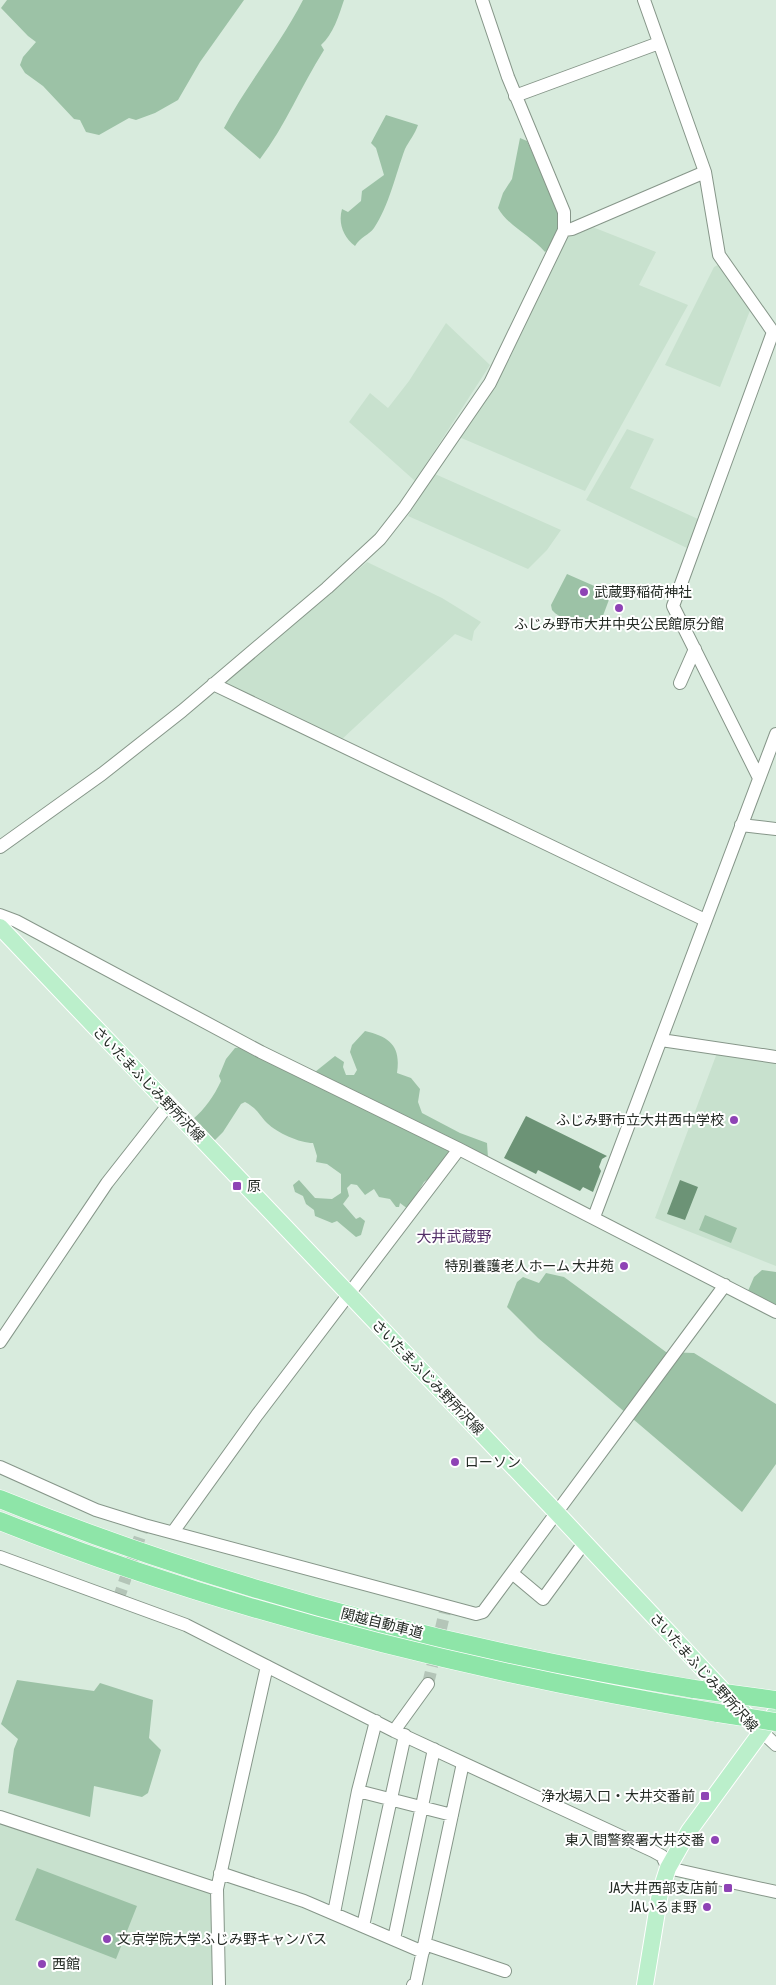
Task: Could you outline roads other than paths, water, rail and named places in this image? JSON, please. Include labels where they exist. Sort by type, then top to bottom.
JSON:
[{"type":"highway","name":"関越自動車道","points":[[0,1499],[50,1519],[165,1559],[258,1589],[364,1619],[574,1667],[776,1700]]},
{"type":"highway","name":"関越自動車道","points":[[0,1520],[158,1578],[359,1639],[526,1678],[718,1714],[769,1726]]},
{"type":"main road","name":"さいたまふじみ野所沢線","points":[[0,927],[584,1543],[769,1726],[689,1831],[668,1868],[660,1893],[645,1985]]},
{"type":"main road","points":[[769,1726],[776,1712]]},
{"type":"street","points":[[0,847],[102,774],[213,684],[363,556],[392,525],[490,383],[564,230],[564,212],[516,96],[482,0]]},
{"type":"street","points":[[644,0],[705,172],[719,255],[773,332],[673,603],[759,778]]},
{"type":"street","points":[[516,96],[659,43]]},
{"type":"street","points":[[564,230],[572,229],[705,172]]},
{"type":"street","points":[[680,683],[695,649]]},
{"type":"street","points":[[213,684],[705,920]]},
{"type":"street","points":[[594,1217],[776,734]]},
{"type":"street","points":[[741,825],[776,829]]},
{"type":"street","points":[[0,915],[16,921],[262,1052],[594,1217],[776,1312]]},
{"type":"street","points":[[661,1040],[776,1057]]},
{"type":"street","points":[[0,1342],[107,1183],[169,1104]]},
{"type":"street","points":[[173,1532],[349,1293],[459,1149]]},
{"type":"street","points":[[0,1467],[96,1510],[476,1614],[483,1612],[725,1285]]},
{"type":"street","points":[[512,1572],[543,1599],[584,1543]]},
{"type":"street","points":[[0,1557],[186,1625],[400,1733],[653,1851],[662,1856],[668,1868],[776,1892]]},
{"type":"street","points":[[218,1985],[217,1889],[266,1666]]},
{"type":"street","points":[[363,1926],[389,1800],[400,1733],[428,1684]]},
{"type":"street","points":[[334,1913],[358,1791],[376,1721]]},
{"type":"street","points":[[769,1726],[776,1745]]},
{"type":"street","points":[[394,1939],[434,1749]]},
{"type":"street","points":[[413,1985],[416,1983],[424,1948],[463,1763]]},
{"type":"street","points":[[358,1791],[452,1815]]},
{"type":"street","points":[[0,1817],[217,1889]]},
{"type":"street","points":[[220,1873],[304,1900],[394,1939],[505,1971]]},
{"type":"tunnel","points":[[118,1600],[144,1525]]},
{"type":"tunnel","points":[[428,1684],[446,1607]]},
{"type":"place","name":"武蔵野稲荷神社","points":[[584,592]]},
{"type":"place","name":"ふじみ野市大井中央公民館原分館","points":[[619,608]]},
{"type":"place","name":"ふじみ野市立大井西中学校","points":[[734,1120]]},
{"type":"place","name":"原","points":[[237,1186]]},
{"type":"place","name":"特別養護老人ホーム 大井苑","points":[[624,1266]]},
{"type":"place","name":"ローソン","points":[[455,1462]]},
{"type":"place","name":"浄水場入口・大井交番前","points":[[705,1796]]},
{"type":"place","name":"東入間警察署大井交番","points":[[715,1840]]},
{"type":"place","name":"JA大井西部支店前","points":[[728,1888]]},
{"type":"place","name":"JAいるま野","points":[[707,1907]]},
{"type":"place","name":"文京学院大学ふじみ野キャンパス","points":[[107,1939]]},
{"type":"place","name":"西館","points":[[42,1964]]},
{"type":"district","name":"大井武蔵野","points":[[454,1236]]}]
